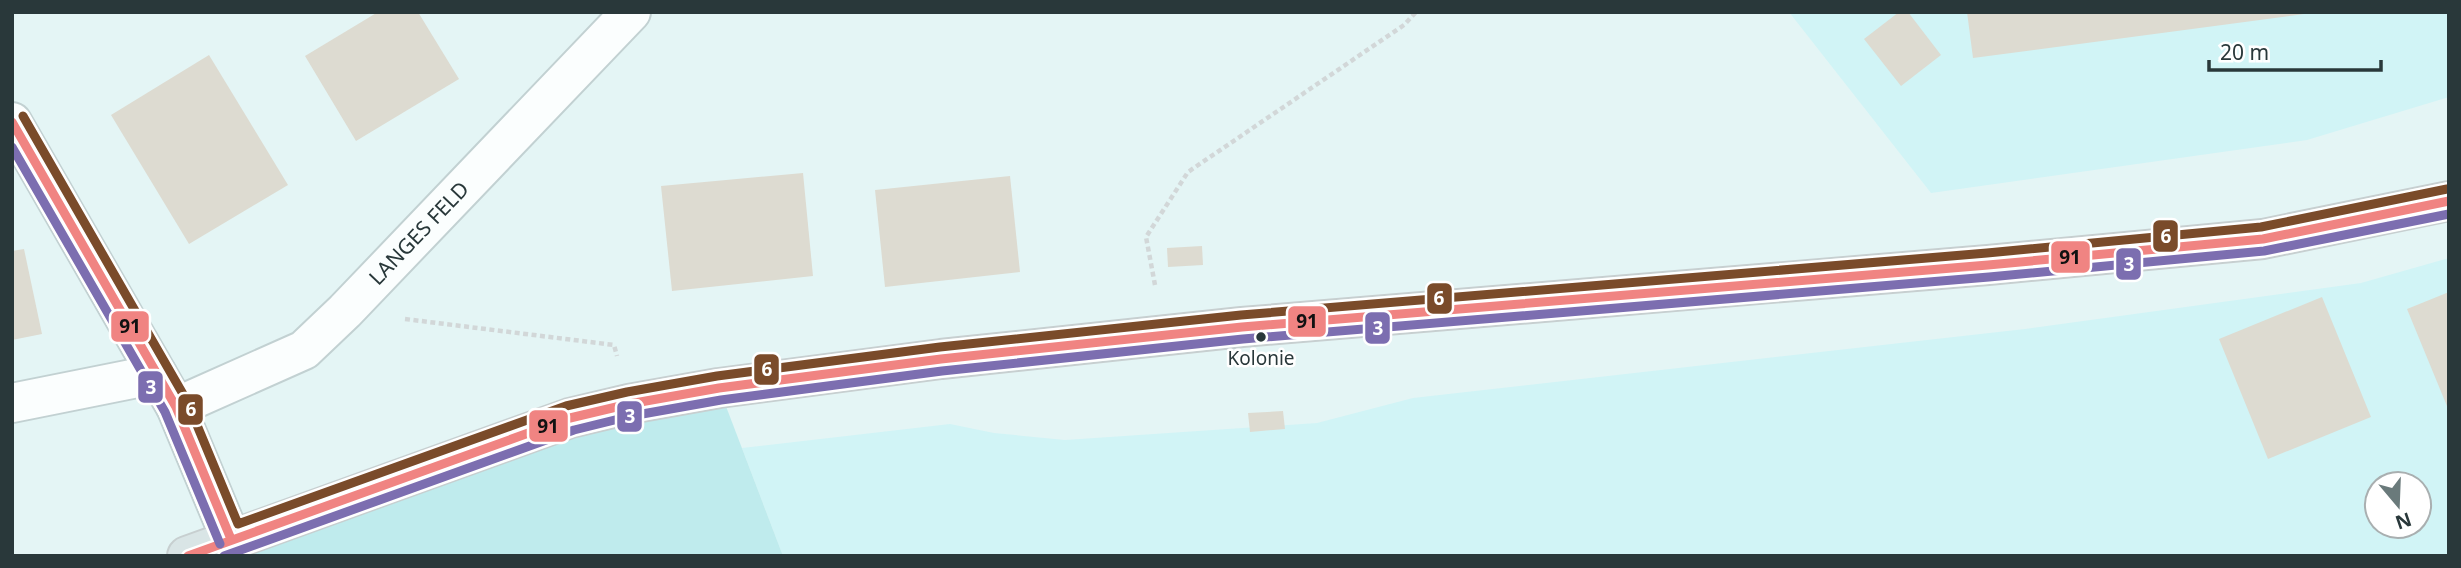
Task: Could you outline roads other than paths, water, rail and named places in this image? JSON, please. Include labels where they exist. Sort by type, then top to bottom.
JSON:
[{"type":"main road","points":[[187,556],[570,418],[719,388],[927,361],[1254,326],[2263,239],[2449,201]]},
{"type":"street","name":"LANGES FELD","points":[[176,407],[304,351],[631,12]]},
{"type":"street","points":[[12,122],[176,407],[231,538]]},
{"type":"street","points":[[12,403],[158,374]]},
{"type":"place","name":"Kolonie","points":[[1261,337]]}]
